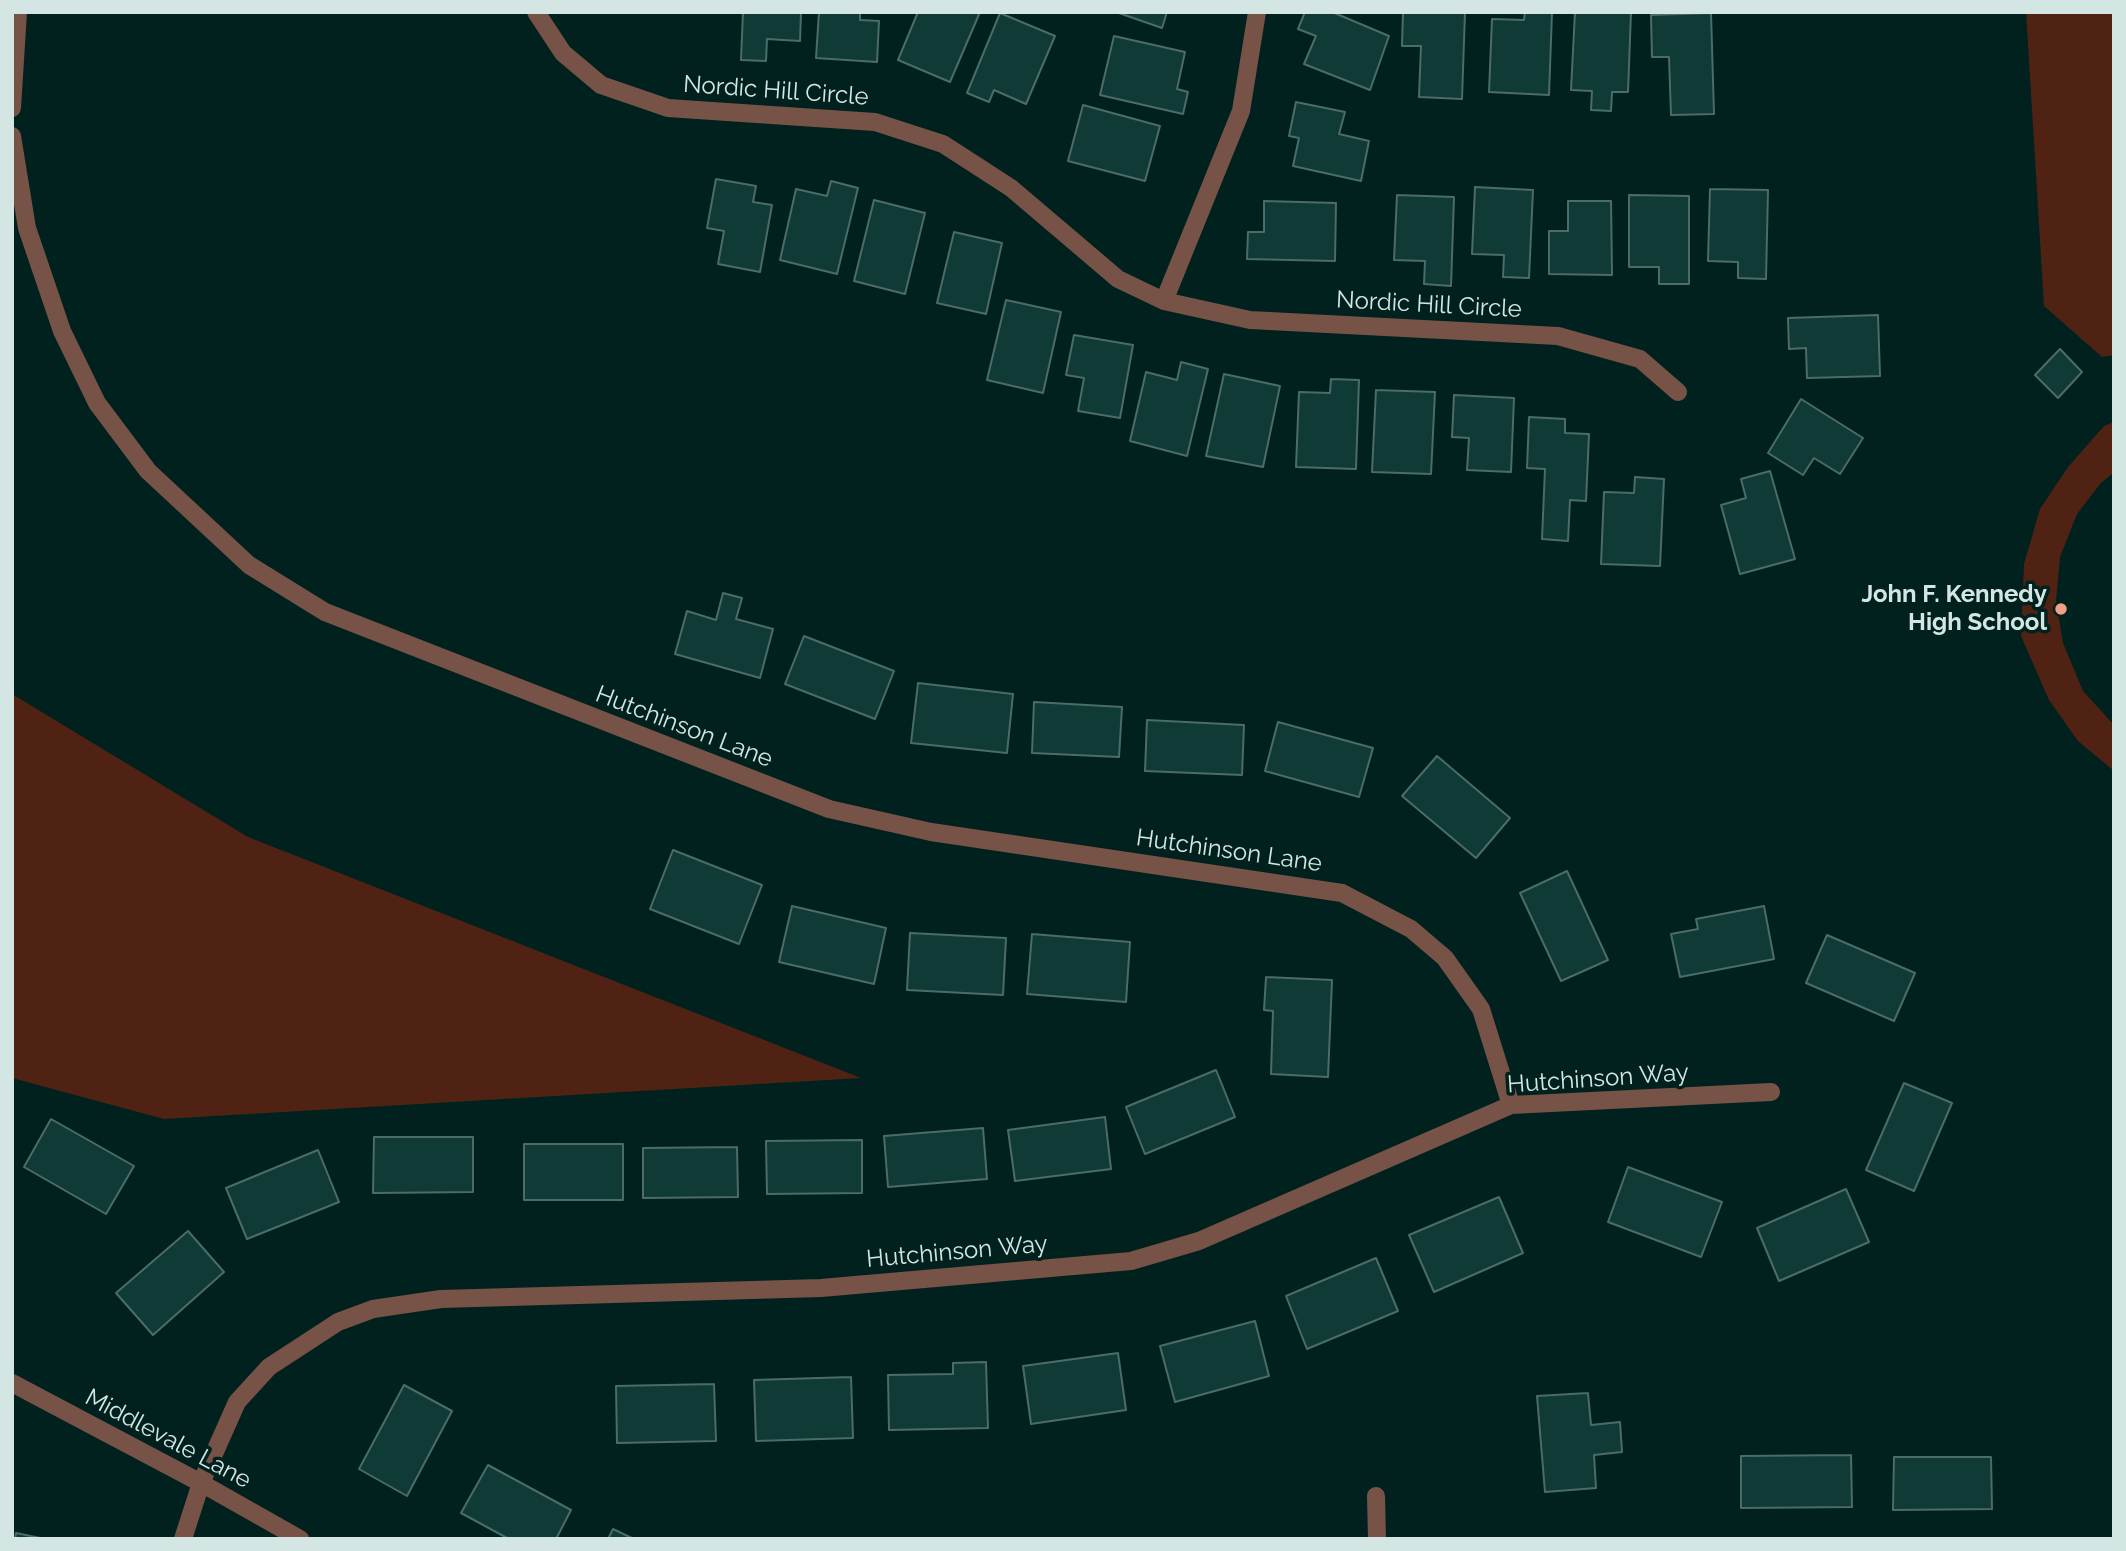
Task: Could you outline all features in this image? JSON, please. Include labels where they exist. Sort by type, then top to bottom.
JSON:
[{"type":"street","points":[[12,108],[18,12]]},
{"type":"street","name":"Nordic Hill Circle","points":[[536,12],[563,53],[601,85],[668,108],[875,122],[943,144],[1010,188],[1118,279],[1164,301],[1250,320],[1558,336],[1640,359],[1678,391]]},
{"type":"street","points":[[1164,301],[1241,111],[1256,12]]},
{"type":"street","name":"Hutchinson Lane","points":[[12,136],[27,228],[62,331],[97,403],[148,471],[249,565],[325,612],[829,810],[931,832],[1342,893],[1411,929],[1446,958],[1481,1009],[1511,1105]]},
{"type":"street","name":"Hutchinson Way","points":[[183,1539],[201,1483],[237,1402],[269,1367],[338,1322],[373,1309],[441,1299],[821,1288],[1131,1261],[1199,1241],[1511,1105],[1770,1092]]},
{"type":"street","name":"Middlevale Lane","points":[[12,1383],[300,1539]]},
{"type":"street","points":[[1377,1496],[1377,1539]]},
{"type":"shaded area","points":[[2026,12],[2114,12],[2114,355],[2102,357],[2044,306]]},
{"type":"shaded area","points":[[2114,422],[2114,472],[2100,484],[2077,514],[2060,557],[2056,601],[2063,643],[2083,691],[2114,725],[2114,771],[2078,741],[2049,700],[2021,636],[2024,564],[2040,509],[2068,467],[2104,426]]},
{"type":"shaded area","points":[[12,694],[248,837],[861,1078],[164,1119],[12,1078]]},
{"type":"building","points":[[743,12],[801,12],[800,41],[767,39],[766,61],[741,60]]},
{"type":"building","points":[[819,12],[860,12],[860,20],[879,21],[877,62],[816,58]]},
{"type":"building","points":[[918,12],[980,12],[950,82],[898,60]]},
{"type":"building","points":[[1116,12],[1167,12],[1162,28]]},
{"type":"building","points":[[1305,12],[1332,12],[1389,36],[1370,90],[1304,64],[1316,36],[1298,29]]},
{"type":"building","points":[[1403,12],[1465,12],[1462,99],[1419,97],[1421,46],[1402,46]]},
{"type":"building","points":[[1525,12],[1552,12],[1549,95],[1489,92],[1492,19],[1524,20]]},
{"type":"building","points":[[1575,12],[1631,12],[1628,92],[1612,92],[1611,111],[1591,110],[1592,91],[1571,90]]},
{"type":"building","points":[[1000,13],[1055,36],[1026,104],[994,90],[989,102],[967,93]]},
{"type":"building","points":[[1711,13],[1714,114],[1671,115],[1669,57],[1652,57],[1651,15]]},
{"type":"building","points":[[1114,36],[1185,52],[1177,89],[1188,92],[1183,114],[1100,95]]},
{"type":"building","points":[[1296,102],[1345,112],[1339,134],[1369,141],[1361,181],[1293,166],[1299,138],[1289,136]]},
{"type":"building","points":[[1083,105],[1160,126],[1145,181],[1068,161]]},
{"type":"building","points":[[716,179],[756,186],[753,202],[772,205],[760,272],[718,264],[724,231],[707,228]]},
{"type":"building","points":[[831,181],[858,188],[837,274],[780,260],[796,189],[827,196]]},
{"type":"building","points":[[1475,187],[1533,190],[1529,278],[1503,277],[1504,255],[1472,254]]},
{"type":"building","points":[[1710,189],[1768,190],[1766,279],[1738,278],[1738,262],[1708,261]]},
{"type":"building","points":[[1397,195],[1454,197],[1451,286],[1424,284],[1425,261],[1394,260]]},
{"type":"building","points":[[1629,195],[1689,196],[1689,284],[1659,284],[1659,267],[1629,267]]},
{"type":"building","points":[[874,200],[925,213],[905,294],[854,281]]},
{"type":"building","points":[[1264,201],[1336,203],[1335,261],[1247,259],[1248,232],[1264,232]]},
{"type":"building","points":[[1568,201],[1611,201],[1612,275],[1549,274],[1549,231],[1568,231]]},
{"type":"building","points":[[954,232],[1002,243],[986,314],[937,303]]},
{"type":"building","points":[[1006,300],[1061,312],[1043,393],[987,380]]},
{"type":"building","points":[[1878,315],[1880,376],[1807,378],[1806,348],[1789,349],[1788,318]]},
{"type":"building","points":[[1074,335],[1133,345],[1120,418],[1078,411],[1084,378],[1066,375]]},
{"type":"building","points":[[2060,349],[2082,372],[2058,398],[2035,375]]},
{"type":"building","points":[[1181,362],[1208,369],[1187,456],[1130,441],[1146,372],[1177,380]]},
{"type":"building","points":[[1224,374],[1280,386],[1263,467],[1206,456]]},
{"type":"building","points":[[1331,379],[1359,380],[1356,469],[1296,467],[1299,392],[1330,393]]},
{"type":"building","points":[[1376,390],[1435,392],[1431,474],[1372,472]]},
{"type":"building","points":[[1454,395],[1514,398],[1511,472],[1467,470],[1469,438],[1452,437]]},
{"type":"building","points":[[1801,399],[1863,438],[1840,474],[1814,458],[1803,475],[1768,453]]},
{"type":"building","points":[[1529,417],[1565,419],[1565,433],[1589,434],[1586,501],[1570,500],[1568,541],[1542,539],[1545,469],[1527,468]]},
{"type":"building","points":[[1770,471],[1795,559],[1740,574],[1721,505],[1746,498],[1741,479]]},
{"type":"building","points":[[1635,477],[1664,479],[1660,566],[1601,564],[1604,492],[1634,493]]},
{"type":"building","points":[[723,593],[742,598],[736,619],[773,629],[760,678],[675,654],[687,611],[716,620]]},
{"type":"building","points":[[804,636],[894,671],[875,719],[785,684]]},
{"type":"building","points":[[918,683],[1013,694],[1007,753],[911,743]]},
{"type":"building","points":[[1034,702],[1122,707],[1119,757],[1032,753]]},
{"type":"building","points":[[1147,720],[1244,725],[1242,775],[1145,771]]},
{"type":"building","points":[[1278,722],[1373,748],[1359,797],[1265,771]]},
{"type":"building","points":[[1437,756],[1510,818],[1476,858],[1402,796]]},
{"type":"building","points":[[673,850],[762,885],[739,944],[650,909]]},
{"type":"building","points":[[1567,871],[1608,960],[1561,981],[1520,893]]},
{"type":"building","points":[[792,906],[886,928],[874,984],[779,962]]},
{"type":"building","points":[[1764,906],[1774,959],[1680,977],[1671,934],[1698,929],[1696,919]]},
{"type":"building","points":[[910,933],[1006,938],[1003,995],[907,990]]},
{"type":"building","points":[[1032,934],[1130,942],[1126,1002],[1027,994]]},
{"type":"building","points":[[1827,935],[1915,973],[1894,1021],[1806,983]]},
{"type":"building","points":[[1266,977],[1332,980],[1328,1077],[1271,1074],[1273,1011],[1264,1010]]},
{"type":"building","points":[[1216,1070],[1235,1117],[1145,1154],[1126,1107]]},
{"type":"building","points":[[1904,1083],[1952,1103],[1914,1191],[1866,1170]]},
{"type":"building","points":[[1105,1117],[1111,1169],[1015,1181],[1008,1130]]},
{"type":"building","points":[[51,1119],[134,1166],[106,1214],[24,1167]]},
{"type":"building","points":[[983,1128],[987,1179],[888,1187],[884,1136]]},
{"type":"building","points":[[374,1137],[473,1137],[473,1192],[373,1193]]},
{"type":"building","points":[[862,1140],[862,1193],[767,1194],[766,1141]]},
{"type":"building","points":[[524,1144],[623,1144],[623,1200],[524,1200]]},
{"type":"building","points":[[737,1147],[738,1197],[643,1198],[643,1148]]},
{"type":"building","points":[[318,1150],[339,1202],[247,1239],[226,1188]]},
{"type":"building","points":[[1628,1167],[1722,1202],[1701,1257],[1608,1222]]},
{"type":"building","points":[[1846,1189],[1869,1242],[1779,1281],[1757,1228]]},
{"type":"building","points":[[1499,1197],[1523,1253],[1434,1292],[1409,1235]]},
{"type":"building","points":[[188,1231],[224,1272],[153,1335],[116,1293]]},
{"type":"building","points":[[1376,1258],[1398,1311],[1307,1349],[1286,1296]]},
{"type":"building","points":[[1255,1321],[1269,1376],[1175,1402],[1160,1346]]},
{"type":"building","points":[[1118,1353],[1126,1410],[1031,1424],[1023,1366]]},
{"type":"building","points":[[986,1362],[988,1428],[889,1430],[888,1375],[953,1374],[953,1363]]},
{"type":"building","points":[[851,1377],[853,1438],[756,1441],[754,1380]]},
{"type":"building","points":[[714,1384],[716,1441],[617,1443],[616,1386]]},
{"type":"building","points":[[404,1385],[452,1411],[407,1496],[359,1469]]},
{"type":"building","points":[[1588,1393],[1591,1425],[1620,1422],[1622,1452],[1594,1455],[1596,1488],[1545,1492],[1537,1396]]},
{"type":"building","points":[[1851,1455],[1852,1507],[1741,1508],[1741,1456]]},
{"type":"building","points":[[1894,1457],[1991,1457],[1992,1509],[1893,1510]]},
{"type":"building","points":[[488,1465],[571,1510],[556,1539],[509,1539],[461,1513]]},
{"type":"building","points":[[613,1529],[634,1539],[608,1539]]},
{"type":"building","points":[[16,1533],[45,1539],[15,1539]]},
{"type":"place","name":"John F. Kennedy High School","points":[[2061,609]]}]
